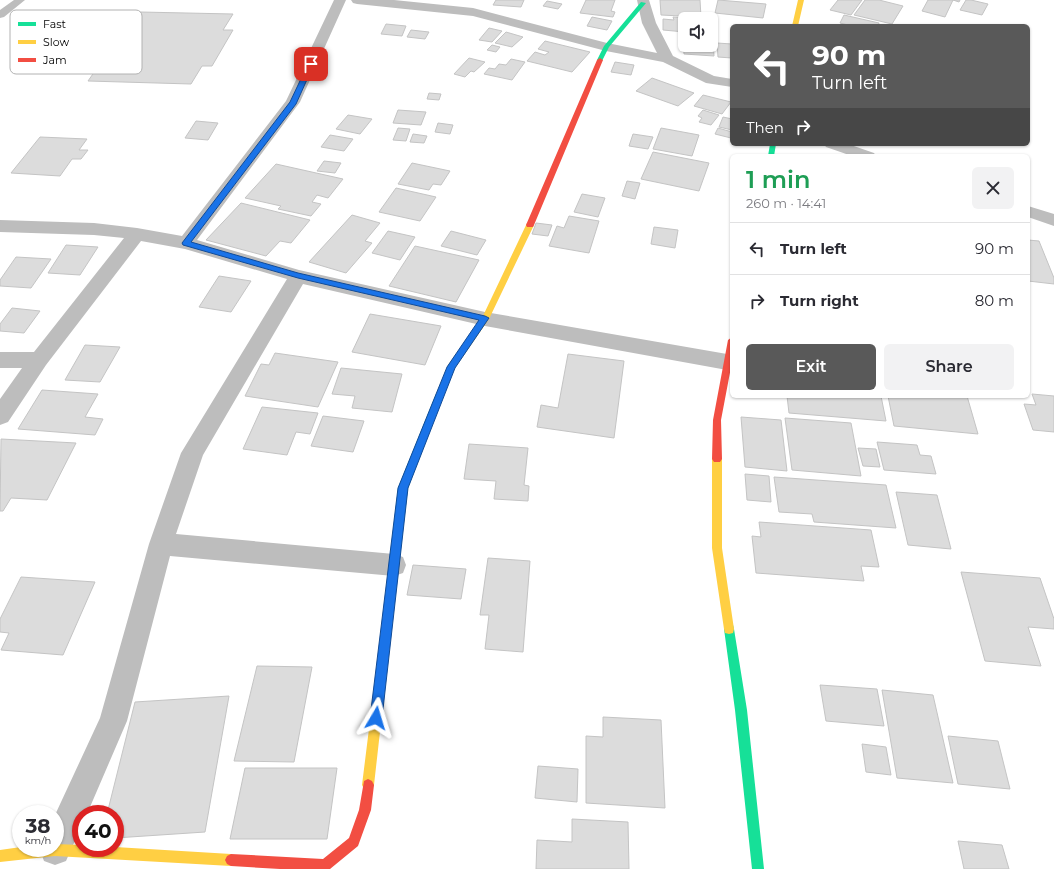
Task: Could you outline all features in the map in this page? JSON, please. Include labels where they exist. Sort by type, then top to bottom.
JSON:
[{"type":"street","points":[[186,243],[293,102],[340,0]]},
{"type":"street","points":[[357,0],[473,12],[606,47],[667,58],[711,80],[730,82]]},
{"type":"street","points":[[795,24],[801,0]]},
{"type":"street","points":[[64,850],[325,865],[354,842],[365,810],[403,488],[451,367],[485,318],[521,245],[606,47],[643,2]]},
{"type":"street","points":[[643,2],[650,23],[667,58]]},
{"type":"street","points":[[717,80],[730,91]]},
{"type":"street","points":[[838,146],[862,154]]},
{"type":"street","points":[[1030,212],[1054,220]]},
{"type":"street","points":[[0,226],[52,227],[137,234],[186,243],[298,276],[485,318],[728,362]]},
{"type":"street","points":[[0,416],[39,360],[137,234]]},
{"type":"street","points":[[64,830],[113,721],[161,544],[192,453],[298,276]]},
{"type":"street","points":[[730,351],[717,420],[717,548],[741,710],[758,869]]},
{"type":"street","points":[[0,360],[39,360]]},
{"type":"street","points":[[161,544],[394,565]]},
{"type":"street","points":[[0,856],[12,855]]},
{"type":"lane","points":[[0,15],[20,0]]},
{"type":"building","points":[[496,0],[524,0],[521,7],[493,5]]},
{"type":"building","points":[[586,0],[615,0],[611,11],[615,12],[613,17],[580,13]]},
{"type":"building","points":[[660,0],[700,0],[701,12],[678,12],[678,16],[661,15]]},
{"type":"building","points":[[718,0],[766,4],[763,18],[715,12]]},
{"type":"building","points":[[838,0],[862,0],[851,15],[830,10]]},
{"type":"building","points":[[865,0],[879,0],[903,6],[892,24],[854,15]]},
{"type":"building","points":[[928,0],[953,0],[945,17],[922,11]]},
{"type":"building","points":[[966,0],[988,4],[982,15],[960,10]]},
{"type":"building","points":[[547,1],[562,4],[558,9],[543,6]]},
{"type":"building","points":[[142,12],[233,14],[223,30],[233,30],[212,66],[202,66],[191,84],[88,81],[93,74],[142,74]]},
{"type":"building","points":[[844,15],[879,23],[844,24],[840,23]]},
{"type":"building","points":[[592,17],[612,21],[607,30],[587,26]]},
{"type":"building","points":[[673,17],[678,17],[678,31],[663,30],[663,19],[674,20]]},
{"type":"building","points":[[386,24],[406,26],[402,36],[381,34]]},
{"type":"building","points":[[489,28],[502,31],[492,42],[479,40]]},
{"type":"building","points":[[411,30],[429,32],[425,39],[407,37]]},
{"type":"building","points":[[506,32],[523,37],[512,47],[495,43]]},
{"type":"building","points":[[545,41],[590,52],[572,72],[527,61],[535,52],[545,55],[549,52],[538,49]]},
{"type":"building","points":[[718,43],[730,44],[730,58],[718,57]]},
{"type":"building","points":[[492,45],[500,47],[496,52],[487,50]]},
{"type":"building","points":[[684,52],[714,52],[714,56],[684,54]]},
{"type":"building","points":[[469,58],[485,62],[474,72],[471,71],[465,77],[454,74]]},
{"type":"building","points":[[511,59],[525,62],[512,80],[484,74],[489,68],[495,69],[499,64],[506,65]]},
{"type":"building","points":[[615,62],[634,65],[631,75],[611,72]]},
{"type":"building","points":[[652,78],[694,93],[678,106],[636,91]]},
{"type":"building","points":[[429,93],[441,94],[439,100],[427,99]]},
{"type":"building","points":[[703,95],[730,102],[722,114],[694,106]]},
{"type":"building","points":[[398,110],[426,112],[421,125],[393,123]]},
{"type":"building","points":[[703,110],[719,115],[711,125],[699,122],[702,118],[698,116]]},
{"type":"building","points":[[348,115],[372,119],[360,134],[336,129]]},
{"type":"building","points":[[723,117],[730,119],[730,130],[719,127]]},
{"type":"building","points":[[196,121],[218,123],[208,140],[185,138]]},
{"type":"building","points":[[438,123],[453,125],[450,134],[435,132]]},
{"type":"building","points":[[398,128],[410,129],[406,141],[393,140]]},
{"type":"building","points":[[661,128],[699,135],[692,156],[653,149]]},
{"type":"building","points":[[718,128],[730,131],[730,138],[715,134]]},
{"type":"building","points":[[413,134],[427,136],[424,143],[410,142]]},
{"type":"building","points":[[633,134],[653,137],[648,149],[629,146]]},
{"type":"building","points":[[330,135],[353,139],[344,151],[321,147]]},
{"type":"building","points":[[40,137],[87,139],[79,150],[88,150],[81,159],[72,159],[60,176],[11,173]]},
{"type":"building","points":[[653,152],[709,163],[699,191],[641,179]]},
{"type":"building","points":[[324,161],[341,163],[335,173],[317,171]]},
{"type":"building","points":[[412,163],[450,171],[441,185],[433,184],[429,190],[398,184]]},
{"type":"building","points":[[276,164],[343,179],[328,198],[317,195],[312,202],[321,204],[311,216],[278,209],[281,206],[245,198]]},
{"type":"building","points":[[627,181],[640,183],[635,199],[622,196]]},
{"type":"building","points":[[396,188],[436,197],[420,221],[379,212]]},
{"type":"building","points":[[582,194],[605,198],[598,217],[574,212]]},
{"type":"building","points":[[241,203],[310,220],[291,243],[280,241],[266,256],[206,240]]},
{"type":"building","points":[[352,215],[380,223],[365,241],[372,243],[346,273],[309,262]]},
{"type":"building","points":[[569,216],[599,221],[589,253],[549,246],[557,226],[564,228]]},
{"type":"building","points":[[536,223],[552,225],[548,236],[532,234]]},
{"type":"building","points":[[654,227],[678,230],[675,248],[651,244]]},
{"type":"building","points":[[388,231],[415,237],[400,260],[372,253]]},
{"type":"building","points":[[451,231],[486,240],[477,255],[441,246]]},
{"type":"building","points":[[1030,240],[1039,241],[1054,278],[1054,284],[1030,281]]},
{"type":"building","points":[[66,245],[98,247],[80,275],[48,273]]},
{"type":"building","points":[[415,246],[479,260],[456,302],[389,286]]},
{"type":"building","points":[[16,257],[51,259],[31,288],[0,286],[0,280]]},
{"type":"building","points":[[219,276],[251,281],[231,312],[199,307]]},
{"type":"building","points":[[12,308],[40,311],[24,333],[0,331],[0,324]]},
{"type":"building","points":[[370,314],[441,326],[425,365],[352,352]]},
{"type":"building","points":[[85,345],[120,347],[100,382],[65,380]]},
{"type":"building","points":[[275,353],[338,362],[318,407],[245,396],[261,364],[269,365]]},
{"type":"building","points":[[568,354],[624,361],[614,438],[537,427],[541,405],[558,408]]},
{"type":"building","points":[[341,368],[402,374],[392,412],[352,408],[355,396],[332,394]]},
{"type":"building","points":[[42,390],[98,394],[85,417],[103,419],[95,435],[18,429]]},
{"type":"building","points":[[1032,394],[1054,396],[1054,432],[1033,430],[1024,404],[1036,405]]},
{"type":"building","points":[[787,398],[881,398],[886,421],[789,413]]},
{"type":"building","points":[[888,398],[968,398],[978,434],[894,426]]},
{"type":"building","points":[[262,407],[318,413],[310,434],[296,432],[287,455],[243,449]]},
{"type":"building","points":[[323,416],[364,421],[353,452],[311,446]]},
{"type":"building","points":[[741,417],[781,420],[787,471],[745,467]]},
{"type":"building","points":[[785,418],[851,423],[861,476],[792,470]]},
{"type":"building","points":[[1,439],[76,443],[47,500],[11,498],[3,511],[0,511]]},
{"type":"building","points":[[877,442],[917,445],[920,455],[931,456],[936,474],[884,470]]},
{"type":"building","points":[[469,444],[528,448],[524,485],[529,486],[528,501],[494,499],[496,481],[464,479]]},
{"type":"building","points":[[858,448],[876,449],[880,467],[863,466]]},
{"type":"building","points":[[745,474],[769,476],[771,502],[747,500]]},
{"type":"building","points":[[774,477],[886,485],[896,528],[814,522],[812,514],[779,512]]},
{"type":"building","points":[[896,492],[937,495],[951,549],[908,545]]},
{"type":"building","points":[[759,522],[871,530],[879,567],[861,566],[864,581],[756,573],[752,536],[761,537]]},
{"type":"building","points":[[488,558],[530,561],[523,652],[485,649],[489,615],[480,615]]},
{"type":"building","points":[[413,565],[466,569],[461,599],[407,595]]},
{"type":"building","points":[[961,572],[1040,578],[1054,619],[1054,629],[1028,627],[1041,666],[985,661]]},
{"type":"building","points":[[21,577],[95,582],[63,655],[1,650],[9,633],[0,632],[0,619]]},
{"type":"building","points":[[257,666],[312,667],[294,762],[234,761]]},
{"type":"building","points":[[820,685],[877,689],[884,726],[826,721]]},
{"type":"building","points":[[882,690],[933,695],[953,783],[897,778]]},
{"type":"building","points":[[229,696],[205,832],[124,837],[124,805],[109,805],[135,702]]},
{"type":"building","points":[[603,717],[661,720],[665,808],[586,803],[586,736],[603,737]]},
{"type":"building","points":[[948,736],[998,741],[1010,789],[958,784]]},
{"type":"building","points":[[862,744],[886,747],[891,775],[866,772]]},
{"type":"building","points":[[538,766],[578,769],[577,802],[535,798]]},
{"type":"building","points":[[245,768],[337,768],[327,839],[230,839]]},
{"type":"building","points":[[572,819],[628,822],[629,869],[536,869],[537,840],[572,842]]},
{"type":"building","points":[[958,841],[1002,845],[1009,869],[964,869]]},
{"type":"traffic: fast","points":[[600,60],[606,47],[643,3]]},
{"type":"traffic: fast","points":[[771,154],[773,146]]},
{"type":"traffic: fast","points":[[388,616],[403,488],[440,394]]},
{"type":"traffic: fast","points":[[729,629],[741,710],[758,869]]},
{"type":"traffic: slow","points":[[795,24],[801,0]]},
{"type":"traffic: slow","points":[[440,394],[451,367],[485,319],[530,225]]},
{"type":"traffic: slow","points":[[717,459],[717,548],[729,629]]},
{"type":"traffic: slow","points":[[368,785],[388,616]]},
{"type":"traffic: slow","points":[[0,856],[55,850],[231,860]]},
{"type":"traffic: jam","points":[[530,225],[600,60]]},
{"type":"traffic: jam","points":[[717,459],[717,420],[730,351]]},
{"type":"traffic: jam","points":[[231,860],[325,865],[354,842],[365,810],[368,785]]},
{"type":"route","points":[[311,64],[293,102],[186,243],[298,276],[485,318],[451,367],[403,488],[376,718]]}]
